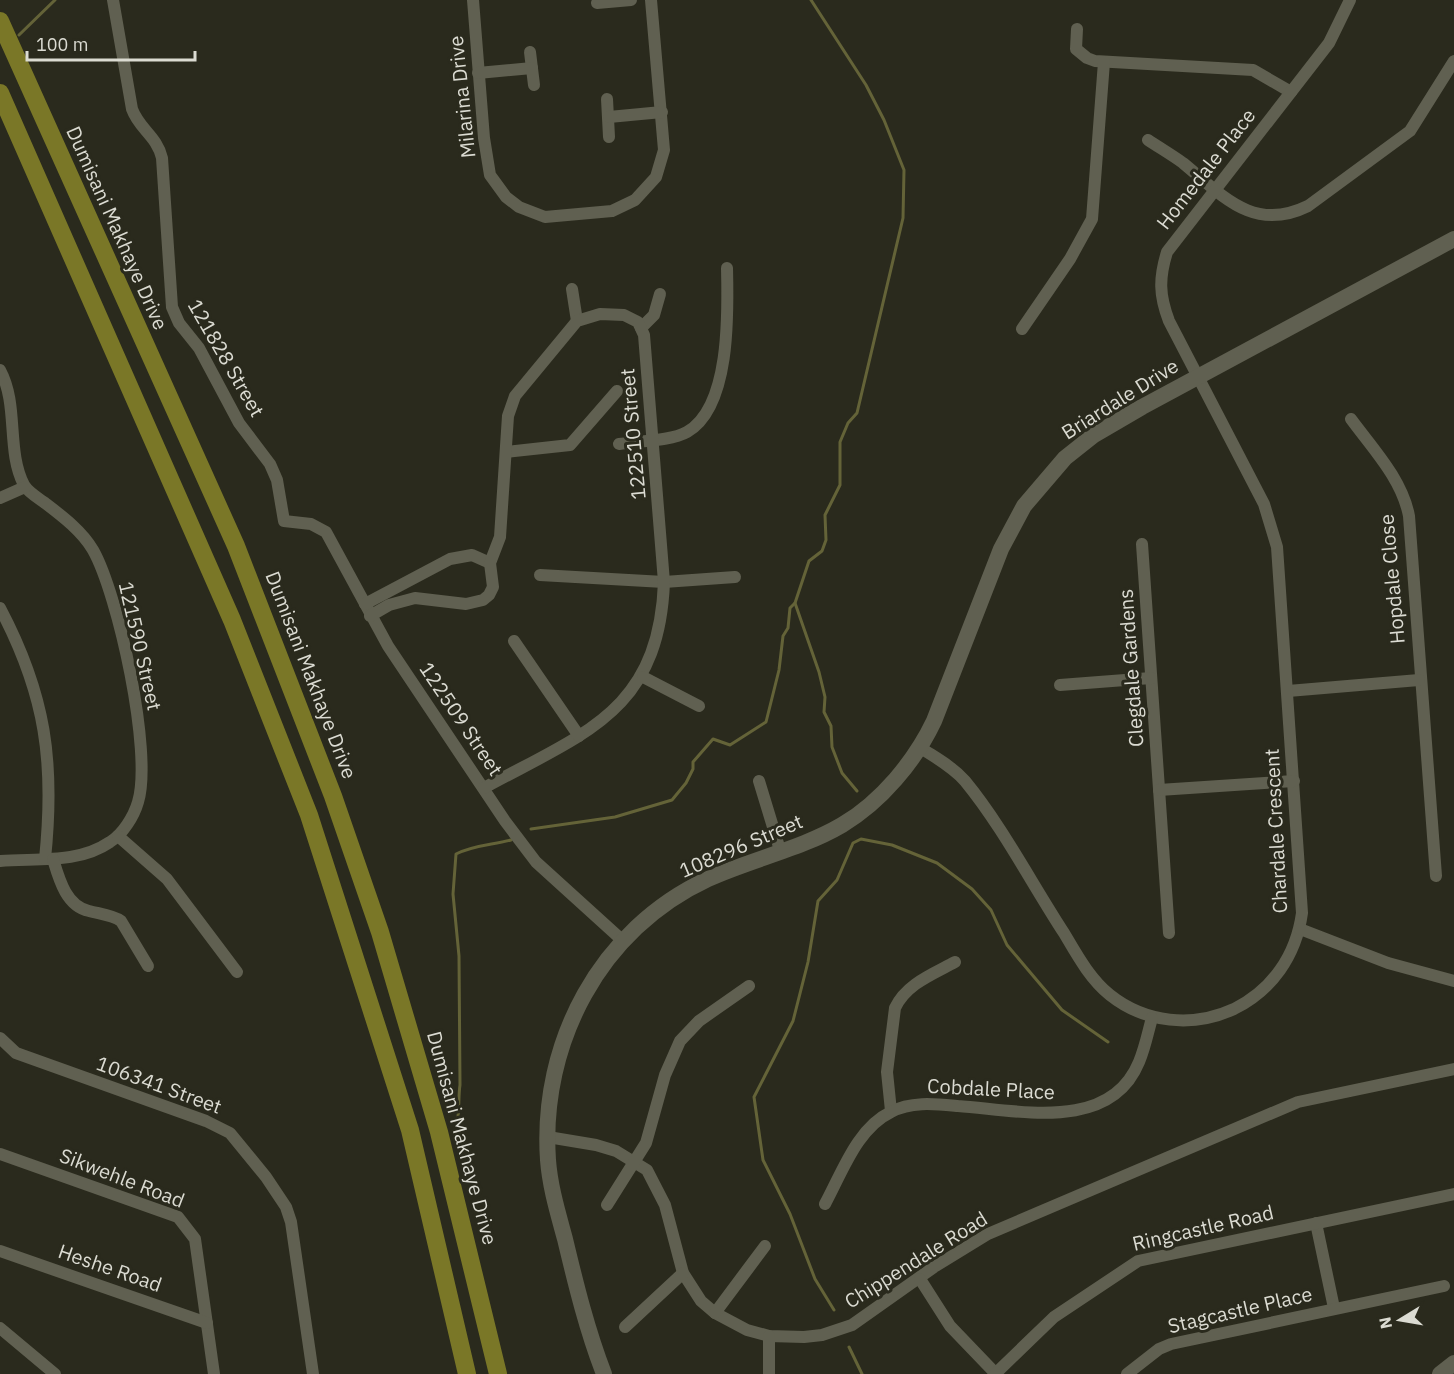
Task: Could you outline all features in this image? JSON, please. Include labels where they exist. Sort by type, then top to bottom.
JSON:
[{"type":"main road","name":"Dumisani Makhaye Drive","points":[[0,21],[236,546],[333,796],[380,932],[433,1109],[498,1374]]},
{"type":"main road","points":[[0,93],[232,620],[313,826],[410,1130],[468,1374]]},
{"type":"street","name":"121828 Street","points":[[113,0],[132,109],[138,122],[157,142],[162,158],[167,261],[175,316],[199,348],[239,423],[270,464],[277,480],[284,521]]},
{"type":"street","name":"Milarina Drive","points":[[473,0],[486,159],[490,175],[497,187],[512,202],[533,214],[545,217],[612,211],[635,200],[656,177],[662,157],[662,112],[651,0]]},
{"type":"street","points":[[597,3],[631,0]]},
{"type":"street","name":"Homedale Place","points":[[1197,377],[1163,306],[1160,279],[1167,252],[1329,43],[1350,0]]},
{"type":"street","points":[[1077,29],[1076,49],[1087,58],[1104,62],[1253,70],[1292,92]]},
{"type":"street","points":[[530,52],[534,85]]},
{"type":"street","points":[[1022,329],[1070,260],[1092,219],[1104,62]]},
{"type":"street","points":[[1148,140],[1180,161],[1214,190],[1235,204],[1258,215],[1283,215],[1308,206],[1410,131],[1454,62]]},
{"type":"street","points":[[478,73],[532,68]]},
{"type":"street","points":[[607,99],[609,137]]},
{"type":"street","points":[[609,117],[662,112]]},
{"type":"street","name":"Briardale Drive","points":[[921,748],[955,674],[1001,549],[1016,520],[1037,488],[1065,458],[1094,435],[1197,377],[1454,239]]},
{"type":"street","points":[[619,444],[688,431],[711,403],[719,377],[727,328],[727,268]]},
{"type":"street","points":[[572,289],[577,321]]},
{"type":"street","points":[[370,616],[389,605],[415,598],[457,604],[483,600],[493,586],[490,563],[501,537],[508,416],[515,396],[577,321],[600,314],[615,314],[632,318],[641,328],[654,315],[660,294]]},
{"type":"street","name":"122510 Street","points":[[484,788],[579,736],[614,710],[643,676],[656,645],[663,607],[664,582],[644,334],[641,328]]},
{"type":"street","points":[[0,370],[17,459],[25,487],[0,498]]},
{"type":"street","name":"Chardale Crescent","points":[[921,748],[955,771],[975,794],[1097,983],[1120,1001],[1152,1017],[1186,1021],[1207,1018],[1246,1003],[1277,976],[1300,929],[1301,877],[1274,531],[1264,504],[1197,377]]},
{"type":"street","points":[[506,452],[563,446],[575,442],[617,391]]},
{"type":"street","name":"Hopdale Close","points":[[1351,419],[1390,473],[1407,506],[1436,876]]},
{"type":"street","name":"121590 Street","points":[[0,861],[49,859],[94,851],[118,836],[131,818],[138,801],[141,753],[136,699],[107,587],[92,548],[77,530],[25,487]]},
{"type":"street","name":"122509 Street","points":[[284,521],[311,524],[326,532],[370,616],[484,788],[536,861],[622,940]]},
{"type":"street","name":"Clegdale Gardens","points":[[1142,544],[1169,933]]},
{"type":"street","points":[[364,604],[450,559],[472,555],[490,563]]},
{"type":"street","points":[[540,575],[664,582],[735,577]]},
{"type":"street","points":[[0,608],[32,679],[45,728],[50,790],[49,859],[74,904],[85,910],[114,916],[121,921],[148,966]]},
{"type":"street","points":[[514,641],[579,736]]},
{"type":"street","points":[[643,676],[699,706]]},
{"type":"street","points":[[1060,685],[1151,678]]},
{"type":"street","points":[[1288,691],[1419,680]]},
{"type":"street","name":"108296 Street","points":[[604,1374],[581,1308],[554,1197],[548,1160],[550,1094],[558,1053],[568,1025],[589,985],[622,940],[692,888],[780,850],[829,832],[855,816],[887,787],[921,748]]},
{"type":"street","points":[[759,780],[780,850]]},
{"type":"street","points":[[1159,790],[1294,781]]},
{"type":"street","points":[[118,836],[167,879],[237,972]]},
{"type":"street","points":[[1300,929],[1388,963],[1454,981]]},
{"type":"street","points":[[825,1204],[858,1143],[873,1125],[891,1111],[888,1071],[895,1008],[898,1000],[912,987],[955,962]]},
{"type":"street","points":[[607,1205],[636,1162],[651,1131],[666,1075],[680,1041],[699,1021],[749,986]]},
{"type":"street","name":"Cobdale Place","points":[[891,1111],[932,1104],[1054,1113],[1083,1110],[1115,1094],[1131,1076],[1139,1062],[1152,1017]]},
{"type":"street","name":"106341 Street","points":[[0,1038],[16,1053],[206,1121],[237,1138],[266,1177],[289,1215],[313,1374]]},
{"type":"street","name":"Chippendale Road","points":[[548,1137],[596,1145],[636,1162],[646,1170],[660,1191],[682,1273],[690,1288],[715,1313],[747,1330],[769,1336],[804,1337],[837,1331],[870,1314],[988,1234],[1298,1102],[1454,1069]]},
{"type":"street","name":"Sikwehle Road","points":[[0,1154],[152,1206],[184,1222],[195,1239],[214,1374]]},
{"type":"street","name":"Ringcastle Road","points":[[996,1374],[1054,1317],[1128,1266],[1147,1258],[1454,1194]]},
{"type":"street","name":"Stagcastle Place","points":[[1316,1223],[1334,1308]]},
{"type":"street","points":[[715,1313],[765,1246]]},
{"type":"street","name":"Heshe Road","points":[[0,1251],[207,1323]]},
{"type":"street","points":[[625,1327],[682,1273]]},
{"type":"street","points":[[920,1279],[950,1326],[996,1374]]},
{"type":"street","name":"Stagcastle Place","points":[[1127,1374],[1159,1349],[1171,1344],[1444,1286]]},
{"type":"street","points":[[0,1328],[55,1374]]},
{"type":"street","points":[[769,1336],[770,1374]]},
{"type":"street","points":[[1440,1374],[1454,1363]]},
{"type":"waterway","points":[[19,35],[55,0]]},
{"type":"waterway","points":[[811,0],[866,85],[884,120],[904,170],[903,218],[857,413],[848,423],[840,442],[840,485],[825,515],[826,540],[822,551],[809,561],[795,603],[819,672],[825,697],[824,712],[831,726],[832,747],[842,773],[857,791]]},
{"type":"waterway","points":[[531,829],[615,817],[672,800],[686,783],[693,769],[693,762],[713,739],[730,745],[766,722],[779,670],[783,636],[788,628],[790,608],[795,603]]},
{"type":"waterway","points":[[834,1310],[815,1279],[790,1214],[763,1160],[754,1097],[793,1021],[808,962],[818,901],[837,880],[853,843],[861,839],[892,845],[937,863],[972,889],[991,910],[1007,945],[1062,1010],[1108,1042]]},
{"type":"waterway","points":[[455,1129],[458,1121],[460,1085],[459,956],[453,894],[456,854],[476,847],[511,840]]},
{"type":"waterway","points":[[849,1347],[862,1374]]}]
